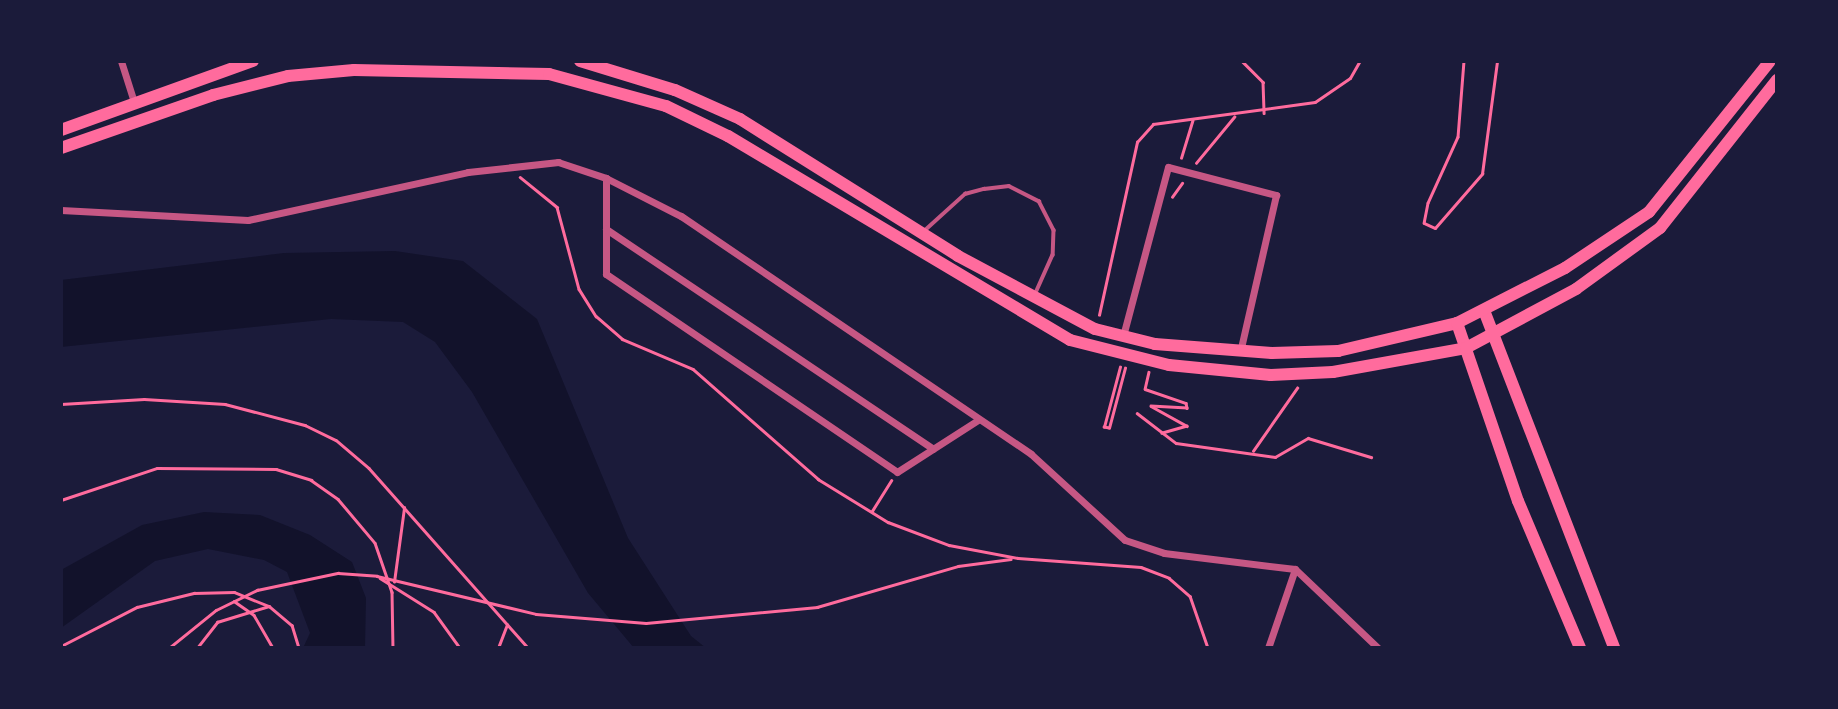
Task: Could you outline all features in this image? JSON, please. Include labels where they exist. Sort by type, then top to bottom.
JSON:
[{"type":"main road","points":[[61,130],[253,61]]},
{"type":"main road","points":[[580,61],[675,90],[740,119],[922,233],[1034,298],[1123,336],[1240,353],[1338,351],[1457,323],[1485,313],[1648,212],[1770,61]]},
{"type":"main road","points":[[61,148],[213,95],[288,76],[354,70],[549,74],[666,106],[728,136],[1008,308],[1070,340],[1123,356],[1208,371],[1307,373],[1466,348],[1576,289],[1660,228],[1777,80]]},
{"type":"main road","points":[[1485,313],[1614,648]]},
{"type":"main road","points":[[1457,323],[1532,539],[1580,648]]},
{"type":"street","points":[[121,61],[134,102]]},
{"type":"street","points":[[61,210],[248,220],[468,172],[558,162],[606,178],[681,216],[1031,454],[1125,540],[1164,553],[1295,569],[1378,648]]},
{"type":"street","points":[[1123,336],[1168,167],[1276,195],[1240,353]]},
{"type":"street","points":[[606,178],[606,274],[897,472],[978,420]]},
{"type":"street","points":[[606,229],[933,449]]},
{"type":"street","points":[[1268,648],[1295,569]]},
{"type":"lane","points":[[922,233],[965,194],[984,188],[1009,187],[1039,201],[1054,230],[1053,255],[1034,298]]},
{"type":"path","points":[[1242,61],[1263,82],[1264,113]]},
{"type":"path","points":[[1464,61],[1458,138],[1428,202],[1424,223],[1435,228],[1482,174],[1497,61]]},
{"type":"path","points":[[1191,170],[1236,116]]},
{"type":"path","points":[[1170,200],[1184,180]]},
{"type":"path","points":[[1109,428],[1104,427],[1123,356]]},
{"type":"path","points":[[1152,362],[1145,389],[1187,408],[1151,406],[1187,426],[1161,433]]},
{"type":"path","points":[[1252,452],[1307,373]]},
{"type":"path","points":[[61,404],[144,399],[225,404],[305,425],[336,440],[404,507],[528,648]]},
{"type":"path","points":[[1137,413],[1176,443],[1283,455],[1308,438],[1371,457]]},
{"type":"path","points":[[61,500],[157,468],[276,469],[311,480],[338,499],[375,543],[392,592]]},
{"type":"path","points":[[871,512],[897,472]]},
{"type":"path","points":[[393,648],[392,592],[404,507]]},
{"type":"path","points":[[169,648],[234,601],[300,579],[377,576],[536,614],[646,623],[817,607],[958,566],[1018,558]]},
{"type":"path","points":[[377,576],[434,612],[452,631],[460,648]]},
{"type":"path","points":[[61,646],[138,607],[194,593],[234,592],[269,606],[292,625],[299,648]]},
{"type":"path","points":[[234,601],[254,615],[273,648]]},
{"type":"path","points":[[197,648],[217,622],[269,606]]},
{"type":"path","points":[[498,648],[507,624]]},
{"type":"shaded area","points":[[395,251],[463,261],[537,319],[628,538],[691,636],[706,648],[634,648],[588,593],[472,392],[435,342],[403,322],[331,319],[61,347],[61,280],[284,253]]},
{"type":"shaded area","points":[[204,512],[260,515],[310,535],[352,562],[366,598],[365,648],[303,648],[310,633],[287,572],[264,560],[208,549],[155,561],[61,628],[61,570],[142,525]]}]
